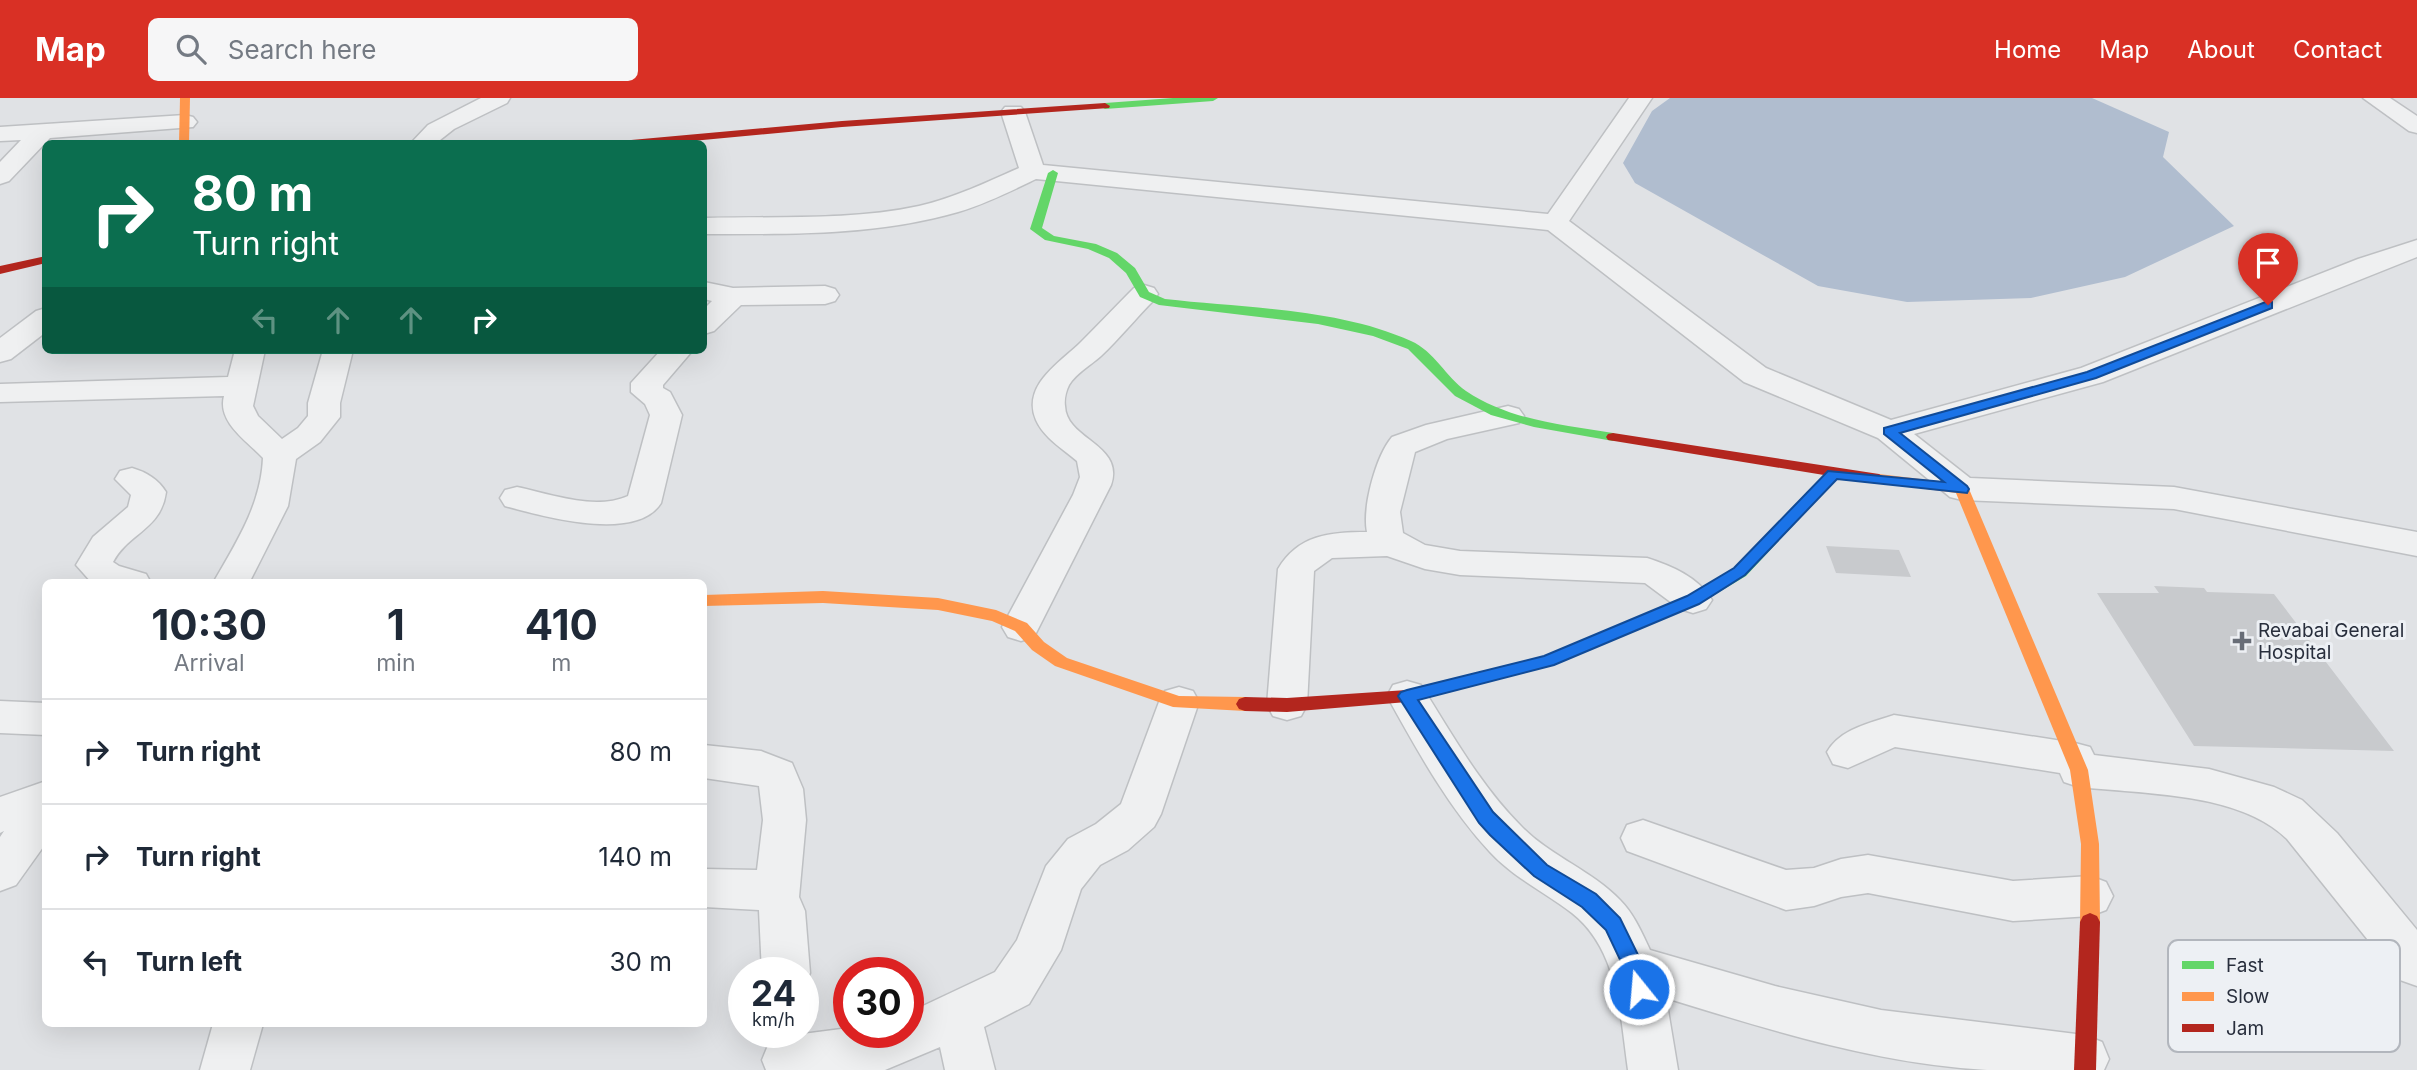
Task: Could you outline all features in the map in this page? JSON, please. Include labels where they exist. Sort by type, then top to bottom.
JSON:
[{"type":"street","points":[[0,134],[43,131],[184,133],[185,98]]},
{"type":"street","points":[[424,140],[437,129],[499,98]]},
{"type":"street","points":[[660,140],[1011,105],[1213,98]]},
{"type":"street","points":[[1555,223],[1641,98]]},
{"type":"street","points":[[2374,98],[2417,126]]},
{"type":"street","points":[[1011,105],[1043,172],[1036,229],[1043,237],[1108,252],[1128,263],[1139,276],[1144,294]]},
{"type":"street","points":[[4,169],[43,131]]},
{"type":"street","points":[[707,226],[875,221],[900,217],[948,206],[1043,172],[1555,223],[1755,375],[1889,431],[1962,489],[2077,765],[2088,803],[2090,896],[2084,1064],[1881,1033],[1775,1009],[1634,967]]},
{"type":"street","points":[[1889,431],[2092,375],[2417,248]]},
{"type":"street","points":[[0,270],[42,260]]},
{"type":"street","points":[[707,291],[733,297],[825,295]]},
{"type":"street","points":[[1144,294],[1175,304],[1359,327],[1409,344],[1457,391],[1484,408],[1572,431],[1833,474],[1962,489],[2174,499],[2417,544]]},
{"type":"street","points":[[1021,627],[1090,495],[1097,474],[1094,460],[1063,435],[1053,423],[1048,411],[1051,390],[1068,367],[1094,347],[1144,294]]},
{"type":"street","points":[[707,322],[733,297]]},
{"type":"street","points":[[0,353],[42,320]]},
{"type":"street","points":[[234,579],[273,501],[281,476],[280,455],[244,421],[237,406],[249,354]]},
{"type":"street","points":[[280,455],[309,435],[324,417],[324,403],[337,354]]},
{"type":"street","points":[[517,498],[607,515],[627,513],[643,503],[666,415],[659,399],[647,392],[647,383],[674,354]]},
{"type":"street","points":[[0,393],[242,386]]},
{"type":"street","points":[[1392,544],[1386,536],[1382,522],[1398,454],[1404,444],[1508,416]]},
{"type":"street","points":[[707,601],[823,597],[938,604],[996,616],[1021,627],[1038,646],[1061,662],[1179,702],[1287,705],[1407,696],[1548,661],[1693,600],[1740,572],[1833,474]]},
{"type":"street","points":[[120,579],[106,575],[94,565],[97,552],[141,515],[150,504],[149,492],[132,480]]},
{"type":"street","points":[[1287,705],[1296,569],[1302,558],[1329,546],[1392,544],[1460,563],[1647,571],[1661,576],[1693,600]]},
{"type":"street","points":[[1407,696],[1486,818],[1541,871],[1589,901],[1613,924],[1634,967],[1653,1070]]},
{"type":"street","points":[[785,1054],[881,1048],[957,1016],[1012,988],[1037,950],[1062,880],[1084,852],[1112,837],[1139,814],[1179,702]]},
{"type":"street","points":[[0,717],[42,719]]},
{"type":"street","points":[[1848,752],[1871,739],[1894,731],[2206,786],[2253,797],[2283,810],[2305,828],[2397,940]]},
{"type":"street","points":[[707,762],[761,768],[777,775],[783,790],[785,812],[776,897],[782,911],[785,957]]},
{"type":"street","points":[[0,815],[42,799]]},
{"type":"street","points":[[0,872],[42,814]]},
{"type":"street","points":[[1643,838],[1786,890],[1814,887],[1841,878],[1868,874],[2013,901],[2090,896]]},
{"type":"street","points":[[707,888],[757,889],[776,897]]},
{"type":"street","points":[[2400,944],[2417,965]]},
{"type":"street","points":[[957,1016],[970,1070]]},
{"type":"street","points":[[225,1070],[237,1027]]},
{"type":"water","points":[[1670,98],[2092,98],[2169,132],[2163,157],[2234,226],[2125,277],[2031,298],[1907,302],[1818,286],[1635,183],[1623,163],[1652,111]]},
{"type":"building","points":[[1826,546],[1899,550],[1911,577],[1836,573]]},
{"type":"building","points":[[2154,586],[2204,588],[2207,592],[2274,594],[2394,751],[2194,746],[2097,593],[2159,593]]},
{"type":"traffic: fast","points":[[1105,106],[1213,98]]},
{"type":"traffic: fast","points":[[1053,173],[1036,229],[1050,238],[1092,247],[1113,256],[1130,271],[1144,294],[1163,302],[1318,320],[1378,334],[1412,347],[1460,393],[1495,412],[1534,423],[1613,437]]},
{"type":"traffic: fast","points":[[1512,670],[1548,661],[1693,600],[1740,572],[1833,474]]},
{"type":"traffic: slow","points":[[184,140],[185,98]]},
{"type":"traffic: slow","points":[[1879,479],[1962,489],[2079,770],[2090,844],[2090,922]]},
{"type":"traffic: slow","points":[[707,601],[823,597],[938,604],[996,616],[1021,627],[1038,646],[1061,662],[1179,702],[1245,704]]},
{"type":"traffic: jam","points":[[664,140],[842,124],[1105,106]]},
{"type":"traffic: jam","points":[[0,270],[42,260]]},
{"type":"traffic: jam","points":[[1613,437],[1879,479]]},
{"type":"traffic: jam","points":[[1245,704],[1287,705],[1407,696],[1512,670]]},
{"type":"traffic: jam","points":[[2085,1070],[2090,922]]},
{"type":"place","name":"Revabai General Hospital","points":[[2242,641]]},
{"type":"route","points":[[1639,989],[1634,967],[1613,924],[1589,901],[1541,871],[1486,818],[1407,696],[1548,661],[1693,600],[1740,572],[1833,474],[1962,489],[1889,431],[2092,375],[2268,305]]}]
